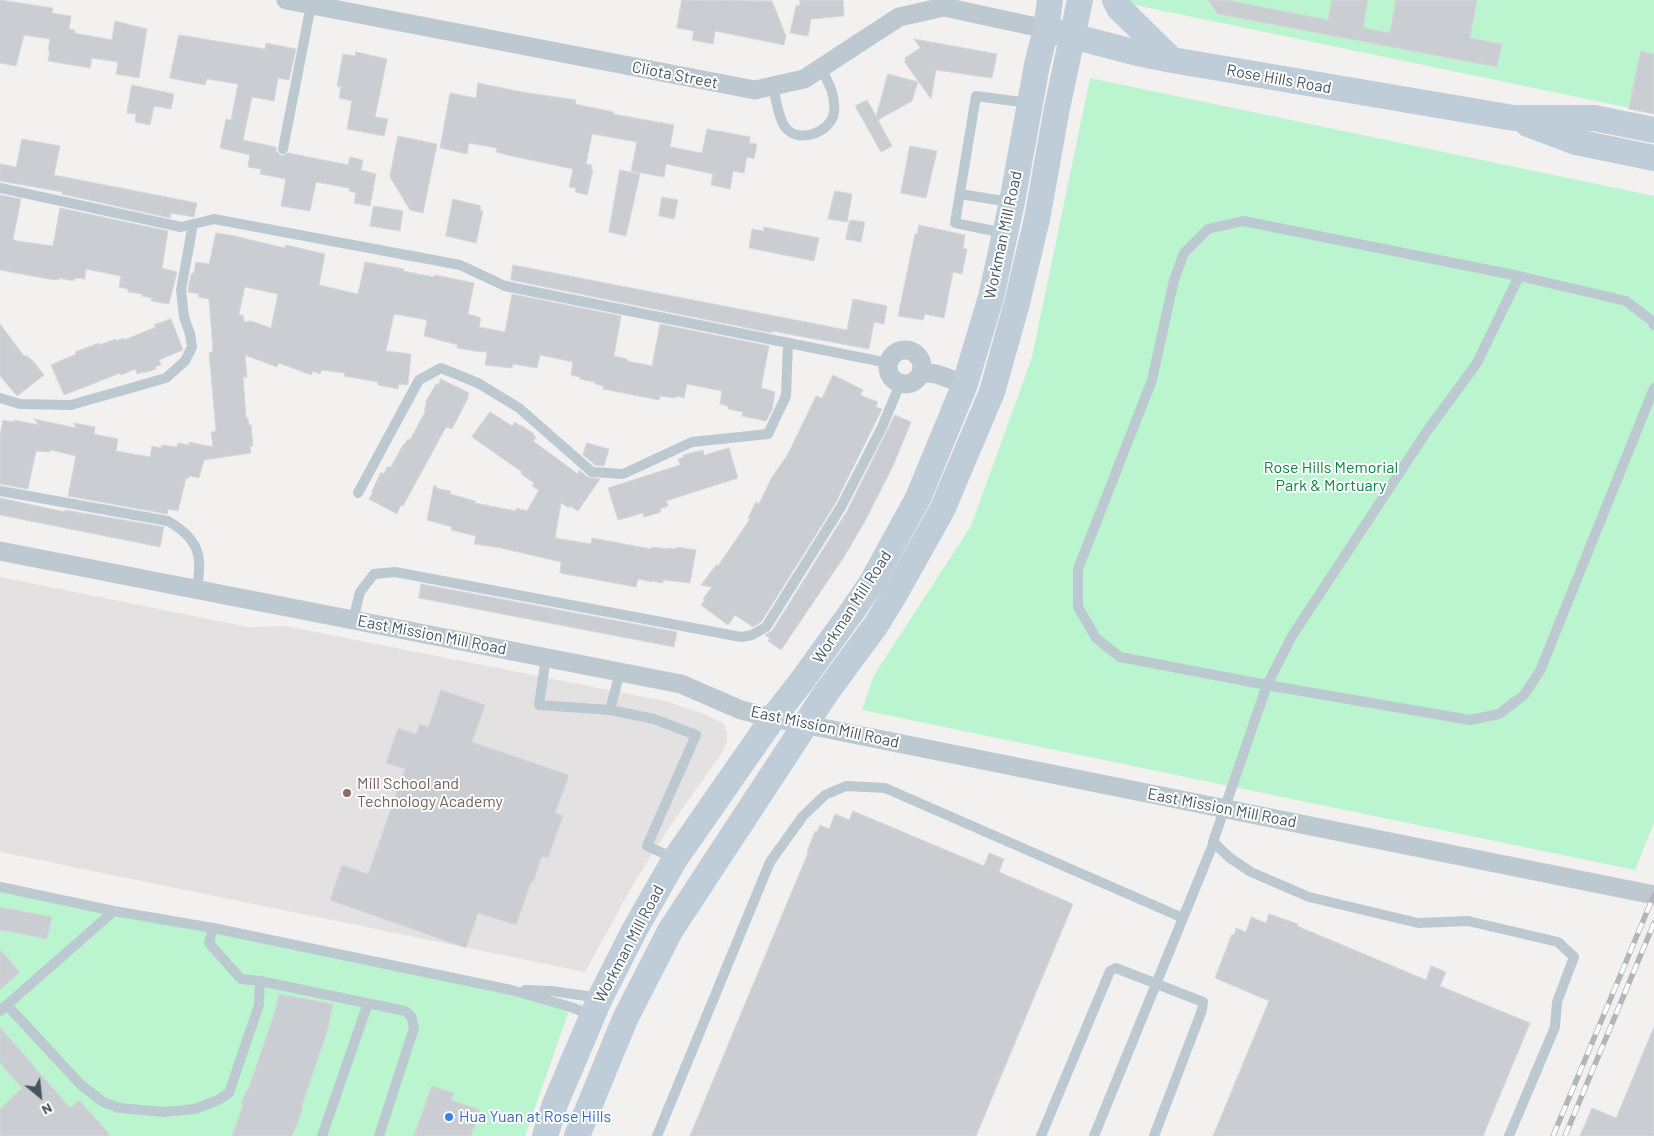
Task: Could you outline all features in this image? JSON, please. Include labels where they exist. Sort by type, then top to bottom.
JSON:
[{"type":"main road","name":"Workman Mill Road","points":[[545,1136],[555,1104],[596,1007],[635,928],[675,859],[773,718],[872,582],[918,498],[965,384],[991,297],[1012,202],[1046,30],[1050,0]]},
{"type":"main road","name":"Workman Mill Road","points":[[577,1136],[625,1019],[670,931],[805,724],[896,594],[942,510],[992,392],[1017,303],[1032,242],[1060,90],[1080,0]]},
{"type":"main road","points":[[1115,0],[1119,8],[1172,60]]},
{"type":"main road","name":"Rose Hills Road","points":[[1046,30],[1172,60],[1514,118],[1594,118],[1654,130]]},
{"type":"main road","name":"Rose Hills Road","points":[[1514,118],[1576,142],[1654,158]]},
{"type":"main road","points":[[992,392],[991,371],[1017,260],[1016,242],[1005,233]]},
{"type":"main road","points":[[572,1136],[576,1109],[595,1054],[610,1019],[609,1007],[596,1007]]},
{"type":"street","name":"Cliota Street","points":[[286,0],[754,90],[804,79],[899,17],[944,7],[1046,30]]},
{"type":"street","points":[[928,373],[913,382],[900,384],[890,376],[888,362],[896,352],[910,351],[920,359],[928,373],[965,384]]},
{"type":"street","name":"East Mission Mill Road","points":[[0,551],[681,684],[741,710],[773,718],[1654,895]]},
{"type":"lane","points":[[283,149],[311,5]]},
{"type":"lane","points":[[773,86],[781,118],[786,128],[796,134],[808,135],[819,132],[827,127],[834,115],[835,101],[832,89],[821,68]]},
{"type":"lane","points":[[1005,233],[955,223],[976,96],[1030,104]]},
{"type":"lane","points":[[0,188],[181,227],[214,219],[460,265],[505,286],[888,362]]},
{"type":"lane","points":[[960,194],[1012,202]]},
{"type":"lane","points":[[1654,325],[1652,321],[1626,301],[1519,276],[1242,221],[1208,229],[1184,252],[1174,280],[1152,380],[1078,569],[1078,607],[1096,638],[1120,656],[1267,685],[1470,720],[1499,714],[1524,695],[1540,671],[1654,388]]},
{"type":"lane","points":[[0,398],[20,404],[71,405],[166,378],[179,367],[185,361],[192,347],[184,317],[180,290],[193,224]]},
{"type":"lane","points":[[1094,1136],[1214,842],[1267,685],[1292,636],[1428,431],[1477,363],[1519,276]]},
{"type":"lane","points":[[358,493],[419,380],[441,368],[478,383],[519,408],[592,472],[624,474],[692,442],[768,434],[786,396],[788,343]]},
{"type":"lane","points":[[353,620],[360,592],[374,574],[395,572],[741,638],[752,634],[766,627],[841,507],[882,427],[900,384]]},
{"type":"lane","points":[[0,492],[168,521],[183,530],[195,547],[199,560],[197,589]]},
{"type":"lane","points":[[546,657],[539,705],[610,710],[654,719],[696,736],[647,846],[675,859]]},
{"type":"lane","points":[[610,710],[620,672]]},
{"type":"lane","points":[[657,1136],[770,862],[803,816],[825,796],[846,786],[885,788],[1183,918]]},
{"type":"lane","points":[[1214,842],[1230,858],[1251,872],[1309,897],[1418,923],[1468,921],[1558,942],[1574,957],[1557,1002],[1555,1027],[1509,1136]]},
{"type":"lane","points":[[0,887],[114,911],[213,928],[511,990],[571,1007],[596,1007]]},
{"type":"lane","points":[[114,911],[3,1008],[80,1084],[103,1102],[119,1108],[164,1112],[195,1109],[218,1100],[229,1093],[258,1005],[260,981]]},
{"type":"lane","points":[[213,928],[209,943],[240,979],[260,981],[405,1011],[411,1016],[414,1028],[379,1136]]},
{"type":"lane","points":[[1041,1136],[1110,971],[1116,968],[1202,1002],[1202,1010],[1154,1136]]},
{"type":"lane","points":[[511,990],[552,991],[596,1007]]},
{"type":"lane","points":[[322,1136],[368,1003]]},
{"type":"shaded area","name":"Mill School and Technology Academy","points":[[0,577],[248,627],[286,626],[669,702],[704,714],[723,723],[727,732],[727,742],[721,754],[666,832],[633,885],[585,972],[0,852]]},
{"type":"green space","points":[[1654,0],[1654,113],[1116,1]]},
{"type":"green space","name":"Rose Hills Memorial Park & Mortuary","points":[[1090,78],[1654,196],[1654,823],[1635,870],[862,710],[874,675],[971,526],[1032,357]]},
{"type":"green space","points":[[0,882],[570,1008],[525,1136],[0,1136]]},
{"type":"building","points":[[0,0],[53,8],[52,13],[71,16],[69,29],[75,30],[74,33],[112,40],[115,21],[147,29],[139,78],[116,74],[118,62],[92,58],[90,68],[48,61],[50,39],[24,35],[16,66],[0,63]]},
{"type":"building","points":[[682,0],[772,1],[786,36],[784,45],[715,31],[713,44],[692,40],[694,31],[677,28]]},
{"type":"building","points":[[800,0],[843,0],[844,16],[811,19],[808,36],[790,33],[796,6],[800,5]]},
{"type":"building","points":[[1208,0],[1227,0],[1328,20],[1332,0],[1368,0],[1363,28],[1390,33],[1396,0],[1477,0],[1470,38],[1502,44],[1497,67],[1218,14]]},
{"type":"building","points":[[179,35],[265,49],[266,43],[296,49],[289,80],[278,78],[274,101],[252,97],[243,140],[276,147],[276,151],[282,156],[288,153],[348,165],[350,157],[363,160],[361,170],[376,174],[370,206],[354,203],[356,193],[349,191],[349,188],[316,182],[310,211],[281,206],[286,179],[260,174],[261,169],[248,167],[250,155],[220,148],[226,119],[231,120],[238,84],[207,79],[205,85],[170,78]]},
{"type":"building","points":[[914,39],[997,54],[992,78],[936,70],[931,99],[904,61],[906,60],[905,58],[920,48]]},
{"type":"building","points":[[1641,51],[1654,54],[1654,114],[1629,109]]},
{"type":"building","points":[[356,52],[387,59],[375,117],[388,119],[384,136],[347,129],[352,101],[339,98],[341,87],[337,86],[343,54],[355,56]]},
{"type":"building","points":[[888,74],[918,82],[912,101],[878,120],[892,146],[881,152],[855,106],[867,100],[876,116]]},
{"type":"building","points":[[478,83],[576,100],[575,104],[614,112],[613,114],[674,125],[670,147],[702,153],[707,129],[750,137],[749,143],[757,144],[754,159],[747,157],[744,173],[733,171],[730,189],[711,185],[713,174],[666,164],[664,177],[631,171],[637,142],[592,134],[586,164],[592,165],[591,170],[593,170],[587,195],[575,192],[576,188],[569,187],[573,169],[507,155],[496,152],[497,148],[469,143],[467,154],[440,148],[450,93],[476,98]]},
{"type":"building","points":[[132,85],[174,94],[171,109],[154,106],[150,125],[135,122],[136,114],[127,113]]},
{"type":"building","points":[[398,136],[437,144],[423,213],[410,210],[390,177]]},
{"type":"building","points":[[22,139],[60,146],[54,175],[197,203],[194,217],[171,213],[170,218],[62,194],[63,192],[0,181],[0,164],[16,167]]},
{"type":"building","points":[[910,146],[937,151],[926,198],[901,193]]},
{"type":"building","points":[[620,170],[640,174],[626,236],[609,232]]},
{"type":"building","points":[[835,191],[852,194],[847,222],[828,219]]},
{"type":"building","points":[[0,195],[21,199],[13,239],[17,241],[53,246],[60,208],[168,231],[162,268],[177,272],[169,304],[151,301],[152,298],[142,296],[143,294],[128,292],[128,289],[119,287],[121,276],[86,269],[85,279],[75,278],[74,281],[59,278],[59,280],[49,279],[0,270]]},
{"type":"building","points":[[662,197],[678,200],[674,219],[659,216]]},
{"type":"building","points":[[453,199],[481,206],[480,211],[483,211],[476,243],[446,236]]},
{"type":"building","points":[[374,206],[403,211],[400,231],[370,226]]},
{"type":"building","points":[[850,220],[865,222],[861,242],[846,239]]},
{"type":"building","points":[[919,225],[965,235],[963,249],[967,249],[962,274],[953,272],[944,318],[925,314],[923,320],[898,316],[915,234],[917,234]]},
{"type":"building","points":[[764,227],[819,238],[814,261],[749,248],[752,229],[764,231]]},
{"type":"building","points":[[216,233],[285,248],[286,245],[325,254],[319,285],[358,294],[365,262],[434,277],[435,275],[474,283],[468,314],[481,318],[479,327],[505,332],[512,294],[621,316],[614,356],[627,359],[627,361],[652,366],[660,324],[769,346],[761,388],[775,392],[772,410],[766,421],[742,416],[743,412],[728,409],[728,406],[720,404],[722,391],[687,384],[684,398],[660,396],[659,400],[603,389],[604,386],[595,384],[595,382],[571,375],[573,362],[540,355],[537,368],[513,364],[512,368],[485,365],[487,352],[457,348],[458,345],[424,336],[427,320],[394,314],[386,351],[411,354],[408,385],[399,384],[398,389],[378,385],[378,382],[344,376],[345,373],[322,370],[320,374],[313,371],[311,375],[279,363],[277,367],[245,355],[247,377],[243,377],[246,418],[248,418],[249,425],[251,425],[253,446],[250,446],[251,453],[204,460],[199,478],[189,476],[189,478],[186,478],[178,511],[168,509],[167,514],[68,496],[76,456],[51,450],[50,452],[36,451],[28,489],[0,484],[0,435],[3,420],[13,422],[14,420],[39,425],[34,419],[76,428],[74,423],[95,427],[94,434],[118,439],[116,451],[150,457],[152,446],[161,448],[162,445],[177,447],[178,443],[189,445],[189,442],[213,447],[211,432],[216,431],[209,353],[213,351],[209,299],[198,297],[199,294],[188,292],[191,274],[194,272],[196,262],[209,264]],"holes":[[[245,287],[278,294],[271,328],[251,321],[244,322],[243,315],[239,315]]]},
{"type":"building","points":[[513,265],[847,330],[853,299],[887,306],[884,324],[874,322],[869,349],[772,331],[772,333],[511,280]]},
{"type":"building","points":[[171,319],[183,350],[159,360],[161,365],[155,367],[156,369],[137,374],[135,369],[121,375],[120,373],[64,395],[51,365],[76,354],[75,352],[99,343],[99,345],[123,338],[124,340]]},
{"type":"building","points":[[0,324],[24,356],[33,361],[44,375],[17,396],[0,376]]},
{"type":"building","points":[[833,375],[863,390],[860,395],[878,402],[876,407],[882,409],[835,504],[761,622],[753,627],[735,615],[728,625],[701,605],[712,587],[701,585],[716,565],[718,566],[750,519],[748,518],[756,502],[759,504],[772,477],[787,456],[816,396],[822,398]]},
{"type":"building","points":[[441,379],[469,393],[467,396],[469,396],[452,429],[446,427],[397,514],[369,499],[381,472],[384,474],[387,467],[391,467],[403,445],[408,439],[410,440],[426,410],[424,410],[427,403],[425,403]]},
{"type":"building","points":[[490,412],[512,426],[515,422],[534,434],[536,437],[533,441],[578,474],[579,470],[588,477],[600,479],[578,511],[561,503],[555,538],[591,544],[592,538],[651,549],[652,547],[676,549],[677,547],[696,550],[690,583],[663,580],[663,583],[638,579],[636,587],[560,573],[561,562],[501,548],[474,544],[476,536],[451,530],[452,527],[427,520],[434,485],[439,489],[450,491],[450,494],[475,501],[475,503],[516,511],[516,508],[527,511],[539,490],[532,486],[534,483],[521,474],[522,472],[472,437]]},
{"type":"building","points":[[895,415],[911,422],[893,466],[844,557],[781,650],[768,641],[770,638],[765,635],[772,631],[847,511]]},
{"type":"building","points":[[587,443],[609,449],[604,466],[595,465],[583,455]]},
{"type":"building","points":[[729,448],[738,478],[666,501],[668,506],[660,509],[661,512],[644,517],[643,513],[618,520],[608,488],[680,465],[678,459],[684,457],[683,455],[703,450],[704,455]]},
{"type":"building","points":[[0,498],[65,512],[65,510],[164,527],[160,547],[0,515]]},
{"type":"building","points":[[421,584],[677,632],[674,647],[419,598]]},
{"type":"building","points":[[441,690],[485,705],[472,742],[569,775],[555,813],[563,816],[548,858],[542,856],[516,925],[478,913],[466,948],[330,900],[342,865],[368,874],[405,769],[386,763],[398,728],[416,734],[420,724],[428,727]]},
{"type":"building","points":[[853,811],[984,866],[989,853],[1004,859],[999,872],[1073,904],[976,1136],[690,1136],[808,853],[815,831],[817,832],[820,825],[829,829],[835,814],[849,820]]},
{"type":"building","points":[[0,907],[52,917],[47,939],[0,930]]},
{"type":"building","points":[[1269,914],[1298,924],[1297,926],[1426,980],[1431,966],[1446,972],[1440,986],[1530,1023],[1483,1136],[1213,1136],[1269,1001],[1215,978],[1236,928],[1246,932],[1251,917],[1266,923]]},
{"type":"building","points":[[0,950],[20,972],[0,990]]},
{"type":"building","points":[[279,994],[333,1004],[328,1029],[301,1108],[303,1109],[292,1136],[232,1136],[243,1105],[241,1104],[248,1090],[275,1011]]},
{"type":"building","points":[[0,1027],[70,1108],[79,1100],[111,1136],[0,1136],[0,1109],[22,1088],[0,1063]]},
{"type":"building","points":[[1654,1027],[1654,1136],[1580,1136],[1592,1108],[1616,1118]]},
{"type":"building","name":"Hua Yuan at Rose Hills","points":[[432,1086],[454,1093],[451,1100],[480,1110],[471,1136],[414,1136]]},
{"type":"railway","points":[[1553,1136],[1654,895]]},
{"type":"railway","points":[[1565,1136],[1654,923]]},
{"type":"place","name":"Mill School and Technology Academy","points":[[347,793]]},
{"type":"place","name":"Hua Yuan at Rose Hills","points":[[449,1117]]}]
